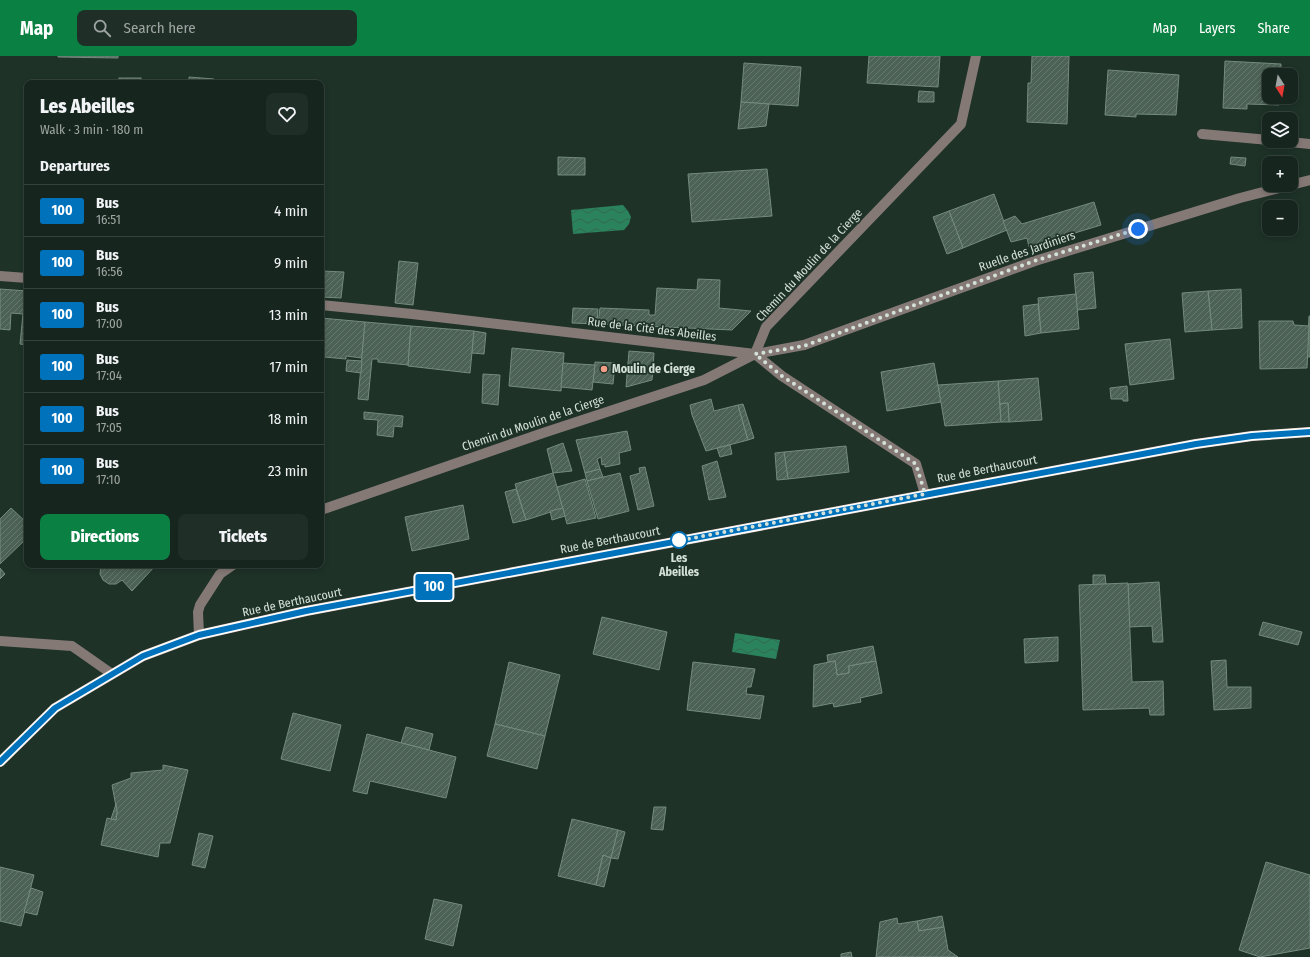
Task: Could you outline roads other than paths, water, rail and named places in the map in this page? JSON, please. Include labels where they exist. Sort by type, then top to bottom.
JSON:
[{"type":"main road","name":"Rue de Berthaucourt","points":[[0,762],[55,708],[143,656],[199,635],[306,611],[1196,444],[1252,436],[1310,432]]},
{"type":"street","name":"Chemin du Moulin de la Cierge","points":[[324,509],[542,433],[704,380],[755,354],[766,327],[961,124],[976,56]]},
{"type":"street","points":[[1202,134],[1262,139]]},
{"type":"street","points":[[1298,143],[1310,144]]},
{"type":"street","name":"Ruelle des Jardiniers","points":[[755,354],[804,346],[1034,261],[1240,198],[1310,180]]},
{"type":"street","points":[[0,276],[24,278]]},
{"type":"street","name":"Rue de la Cité des Abeilles","points":[[324,305],[412,314],[755,354]]},
{"type":"street","points":[[755,354],[782,376],[916,464],[925,494]]},
{"type":"street","points":[[199,635],[198,612],[200,605],[220,574],[229,568]]},
{"type":"street","points":[[0,641],[72,646],[112,674]]},
{"type":"water","points":[[623,205],[631,217],[629,224],[624,230],[573,234],[571,210]]},
{"type":"water","points":[[735,633],[780,640],[776,659],[732,652]]},
{"type":"place","name":"Moulin de Cierge","points":[[604,369]]},
{"type":"place","name":"Les Abeilles","points":[[679,540]]}]
